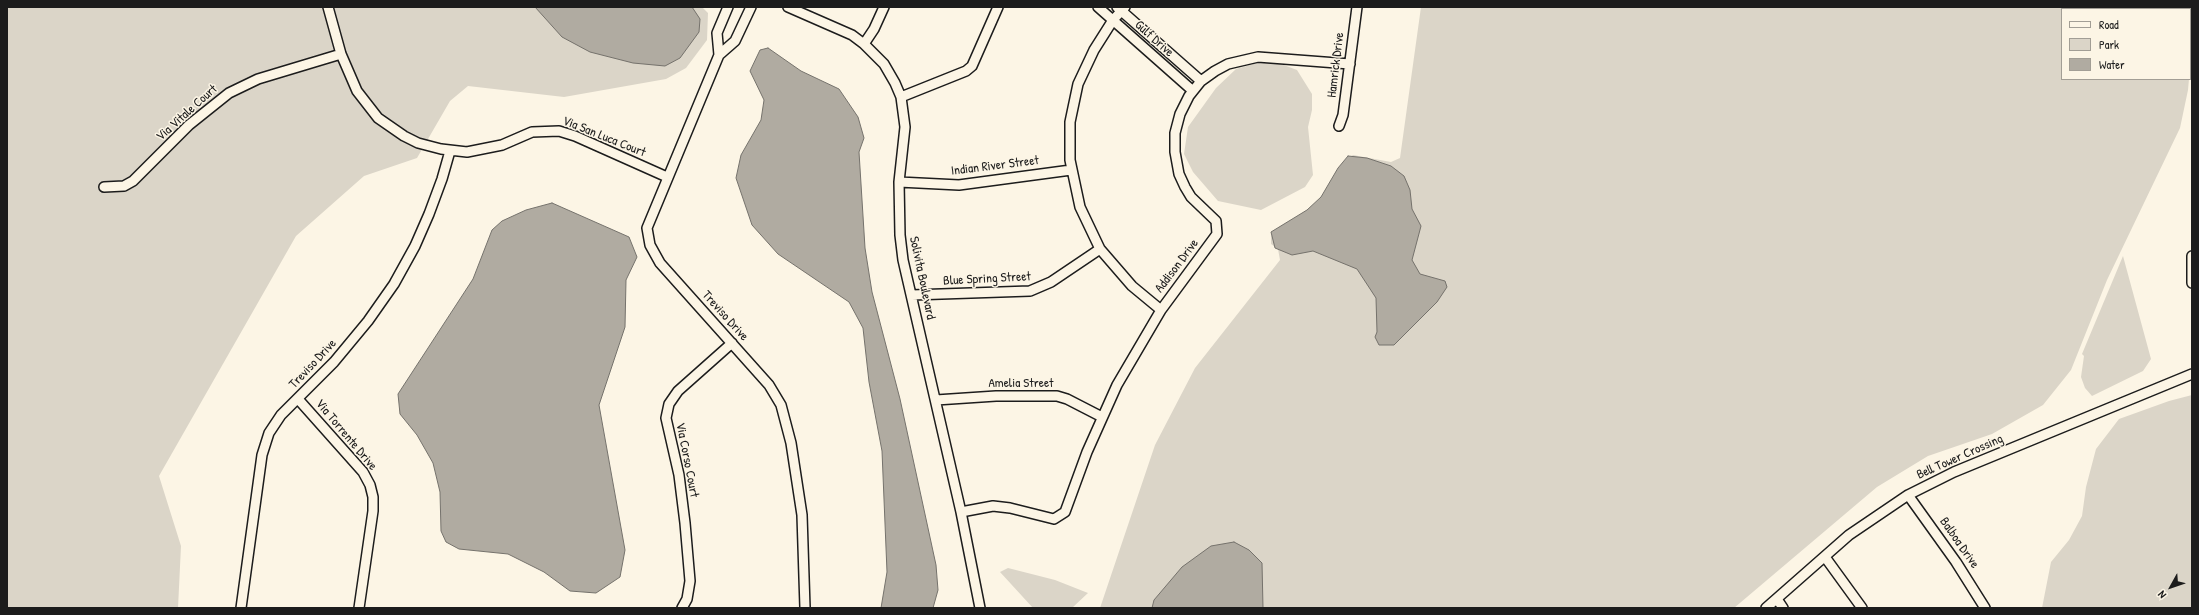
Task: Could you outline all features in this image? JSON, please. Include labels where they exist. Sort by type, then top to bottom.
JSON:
[{"type":"street","name":"Via San Luca Court","points":[[328,7],[341,54],[357,91],[378,118],[392,129],[418,143],[450,151],[489,149],[532,132],[552,130],[576,136],[667,177]]},
{"type":"street","name":"Treviso Drive","points":[[719,55],[717,34],[728,7]]},
{"type":"street","name":"Treviso Drive","points":[[751,7],[735,42],[719,55],[647,228],[650,245],[660,263],[769,385],[780,406],[790,443],[802,515],[805,608]]},
{"type":"street","name":"Solivita Boulevard","points":[[788,7],[852,35],[864,44],[884,64],[896,83],[905,127],[899,182],[903,260],[961,512],[980,608]]},
{"type":"street","points":[[864,44],[874,30],[884,7]]},
{"type":"street","points":[[900,97],[966,71],[972,66],[998,7]]},
{"type":"street","name":"Gulf Drive","points":[[1098,7],[1193,91]]},
{"type":"street","name":"Hamrick Drive","points":[[1339,126],[1343,115],[1357,7]]},
{"type":"street","points":[[1121,8],[1088,61],[1074,97],[1069,135],[1071,170],[1080,207],[1100,249],[1132,286],[1161,310]]},
{"type":"street","name":"Gulf Drive","points":[[1121,8],[1201,81]]},
{"type":"street","name":"Via Vitale Court","points":[[104,188],[124,186],[137,178],[189,125],[229,93],[258,79],[341,54]]},
{"type":"street","name":"Addison Drive","points":[[961,512],[993,506],[1010,508],[1050,519],[1059,518],[1065,512],[1102,417],[1131,360],[1161,310],[1215,237],[1218,230],[1216,221],[1191,197],[1185,187],[1176,161],[1174,142],[1177,123],[1184,105],[1201,81],[1228,64],[1258,57],[1350,64]]},
{"type":"street","name":"Treviso Drive","points":[[241,608],[262,455],[269,433],[281,415],[334,362],[368,321],[394,284],[415,246],[429,214],[442,179],[450,151]]},
{"type":"street","name":"Indian River Street","points":[[899,182],[959,185],[1071,170]]},
{"type":"street","name":"Blue Spring Street","points":[[912,295],[1023,292],[1036,290],[1100,249]]},
{"type":"street","points":[[2192,256],[2192,282]]},
{"type":"street","name":"Via Corso Court","points":[[682,608],[687,599],[690,581],[679,475],[666,418],[668,404],[678,391],[732,343]]},
{"type":"street","name":"Bell Tower Crossing","points":[[1766,608],[1871,519],[1908,495],[1954,472],[2192,374]]},
{"type":"street","name":"Amelia Street","points":[[936,400],[996,396],[1057,396],[1067,399],[1102,417]]},
{"type":"street","name":"Via Torrente Drive","points":[[298,399],[363,472],[370,485],[373,511],[359,608]]},
{"type":"street","name":"Balboa Drive","points":[[1908,495],[1964,574],[1985,608]]},
{"type":"street","points":[[1825,557],[1862,608]]},
{"type":"street","points":[[1776,599],[1783,608]]},
{"type":"green space","points":[[7,7],[702,7],[708,13],[707,40],[686,68],[666,79],[564,97],[468,86],[450,101],[417,158],[364,176],[296,236],[159,476],[181,546],[178,608],[7,608]]},
{"type":"green space","points":[[1421,7],[2190,7],[2061,8],[2061,80],[2189,80],[2180,128],[2107,280],[2071,370],[2043,405],[1992,434],[1928,456],[1877,487],[1734,608],[1100,608],[1155,445],[1195,368],[1280,260],[1278,249],[1271,244],[1271,236],[1279,227],[1312,208],[1330,187],[1345,161],[1353,155],[1391,162],[1400,158]]},
{"type":"green space","points":[[1264,61],[1281,64],[1297,70],[1312,94],[1312,110],[1308,127],[1313,175],[1305,187],[1261,210],[1218,201],[1193,172],[1184,154],[1188,127],[1216,88],[1236,69]]},
{"type":"green space","points":[[2123,256],[2151,359],[2143,371],[2092,396],[2085,388],[2081,377],[2084,356],[2082,354]]},
{"type":"green space","points":[[2192,395],[2192,608],[2042,608],[2051,562],[2069,540],[2082,516],[2086,487],[2096,449],[2119,419],[2169,401]]},
{"type":"green space","points":[[1008,568],[1055,580],[1088,593],[1072,608],[1033,608],[1000,572]]},
{"type":"water","points":[[535,7],[692,7],[700,19],[699,32],[680,58],[665,66],[633,63],[590,52],[562,37]]},
{"type":"water","points":[[768,48],[801,71],[839,89],[858,117],[864,138],[859,152],[865,248],[872,292],[900,399],[936,565],[938,590],[933,608],[881,608],[887,572],[882,451],[869,382],[863,328],[849,302],[778,254],[752,225],[736,178],[741,155],[761,120],[764,100],[750,71],[760,50]]},
{"type":"water","points":[[1348,156],[1367,158],[1391,166],[1404,176],[1410,190],[1412,209],[1421,226],[1412,260],[1420,274],[1445,281],[1447,287],[1437,302],[1394,345],[1379,345],[1375,337],[1377,332],[1376,298],[1357,269],[1313,251],[1292,255],[1275,248],[1271,232],[1307,210],[1321,197],[1338,168]]},
{"type":"water","points":[[552,203],[629,237],[637,257],[626,280],[625,327],[599,405],[625,550],[620,577],[596,593],[570,591],[544,572],[508,554],[459,549],[446,542],[441,531],[440,492],[433,463],[417,435],[400,414],[398,394],[473,279],[492,230],[502,221],[526,210]]},
{"type":"water","points":[[1234,542],[1249,550],[1262,563],[1263,608],[1152,608],[1154,600],[1182,567],[1211,546]]}]
